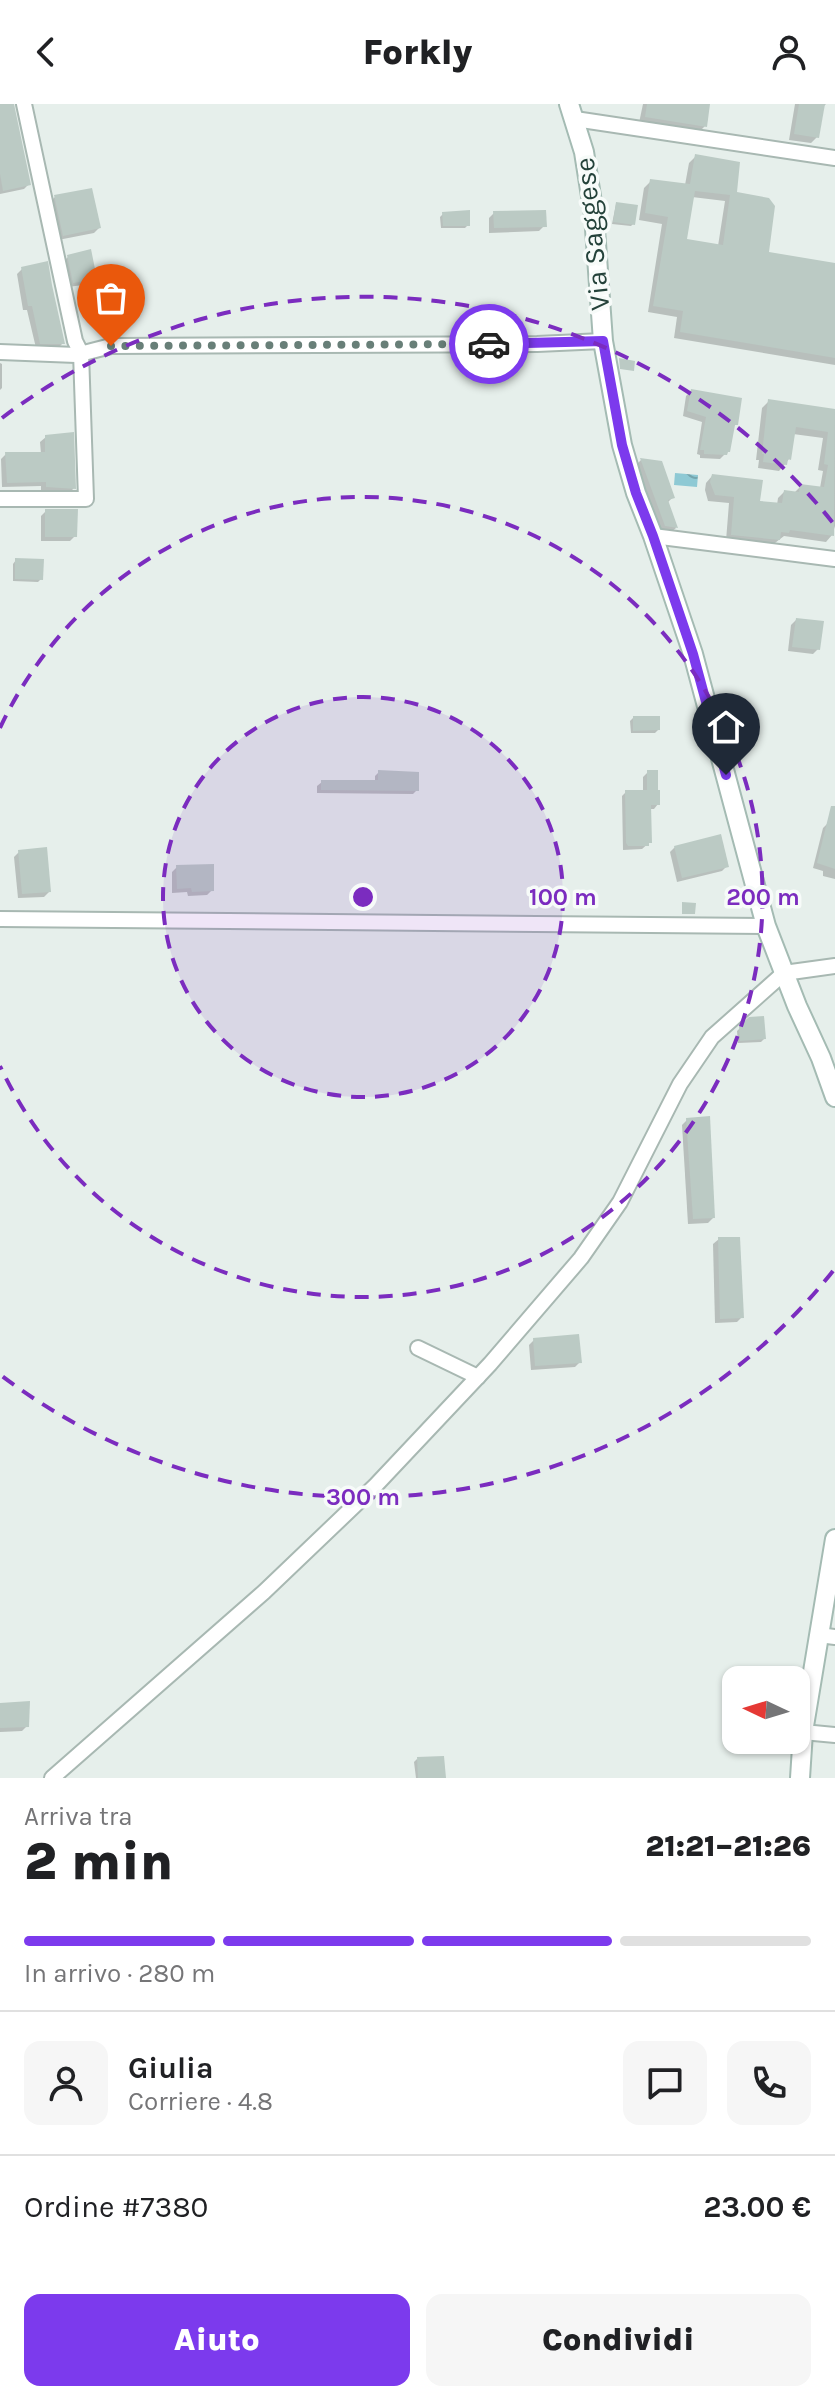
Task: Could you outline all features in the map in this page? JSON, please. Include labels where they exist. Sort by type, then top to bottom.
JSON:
[{"type":"main road","name":"Via Saggese","points":[[572,112],[584,152],[594,215],[603,341],[622,445],[693,654],[766,926],[835,1097]]},
{"type":"main road","points":[[810,1704],[827,1636],[835,1539]]},
{"type":"main road","points":[[800,1778],[802,1754]]},
{"type":"street","points":[[0,499],[86,499],[81,353],[75,341],[24,104]]},
{"type":"street","points":[[572,112],[835,158]]},
{"type":"street","points":[[0,352],[81,353],[111,346],[603,341]]},
{"type":"street","points":[[653,536],[835,559]]},
{"type":"street","points":[[0,919],[766,926]]},
{"type":"street","points":[[52,1778],[264,1592],[376,1485],[478,1377],[581,1258],[620,1202],[680,1084],[712,1037],[784,973],[835,966]]},
{"type":"street","points":[[418,1348],[478,1377]]},
{"type":"street","points":[[810,1733],[835,1735]]},
{"type":"water","points":[[675,473],[698,475],[697,487],[674,485]]},
{"type":"building","points":[[0,104],[14,104],[31,185],[3,191],[0,174]]},
{"type":"building","points":[[647,104],[710,104],[707,127],[645,117]]},
{"type":"building","points":[[799,104],[825,104],[819,138],[794,134]]},
{"type":"building","points":[[695,154],[740,162],[737,192],[769,198],[775,206],[769,252],[835,263],[835,358],[680,332],[683,311],[653,306],[668,217],[645,213],[650,179],[690,184]],"holes":[[[695,191],[730,195],[723,245],[687,239]]]},
{"type":"building","points":[[92,188],[101,228],[63,236],[54,195]]},
{"type":"building","points":[[616,202],[638,205],[635,225],[613,222]]},
{"type":"building","points":[[470,210],[470,226],[443,226],[442,212]]},
{"type":"building","points":[[546,210],[547,227],[494,228],[493,211]]},
{"type":"building","points":[[91,249],[97,279],[73,283],[67,255]]},
{"type":"building","points":[[48,261],[65,344],[40,344],[32,306],[28,306],[21,267]]},
{"type":"building","points":[[619,358],[635,361],[634,371],[620,369]]},
{"type":"building","points":[[691,389],[742,398],[738,425],[735,425],[727,455],[704,454],[704,450],[700,450],[706,417],[687,411]]},
{"type":"building","points":[[768,399],[835,409],[834,536],[790,530],[789,533],[781,532],[780,540],[731,535],[734,497],[715,495],[710,482],[712,474],[763,480],[760,501],[782,503],[784,490],[799,492],[800,484],[824,487],[828,432],[796,427],[791,460],[788,459],[787,465],[763,462]]},
{"type":"building","points":[[74,432],[76,489],[46,487],[46,482],[7,483],[5,452],[45,452],[45,435]]},
{"type":"building","points":[[640,458],[662,461],[675,498],[668,500],[678,528],[665,526]]},
{"type":"building","points":[[45,509],[78,509],[77,537],[45,537]]},
{"type":"building","points":[[15,558],[44,559],[43,580],[15,579]]},
{"type":"building","points":[[796,618],[824,621],[820,650],[792,647]]},
{"type":"building","points":[[633,716],[660,716],[660,730],[633,731]]},
{"type":"building","points":[[378,770],[419,772],[419,791],[321,790],[321,780],[378,780]]},
{"type":"building","points":[[647,770],[658,770],[660,790],[660,805],[651,805],[652,843],[649,846],[628,846],[625,790],[647,790]]},
{"type":"building","points":[[831,806],[835,806],[835,869],[817,863]]},
{"type":"building","points":[[721,834],[729,867],[682,878],[674,846]]},
{"type":"building","points":[[47,847],[51,892],[22,894],[18,850]]},
{"type":"building","points":[[214,864],[214,891],[177,889],[176,865]]},
{"type":"building","points":[[682,902],[696,903],[695,914],[682,914]]},
{"type":"building","points":[[764,1016],[766,1039],[740,1041],[739,1026],[749,1017]]},
{"type":"building","points":[[710,1116],[715,1218],[693,1219],[686,1118]]},
{"type":"building","points":[[718,1237],[740,1237],[744,1318],[720,1319]]},
{"type":"building","points":[[579,1334],[582,1363],[535,1366],[533,1338]]},
{"type":"building","points":[[30,1701],[29,1727],[0,1728],[0,1703]]},
{"type":"building","points":[[444,1756],[446,1778],[418,1778],[417,1757]]},
{"type":"way so far","points":[[111,346],[489,344]]},
{"type":"route","points":[[489,344],[603,341],[622,445],[693,654],[726,775]]}]
